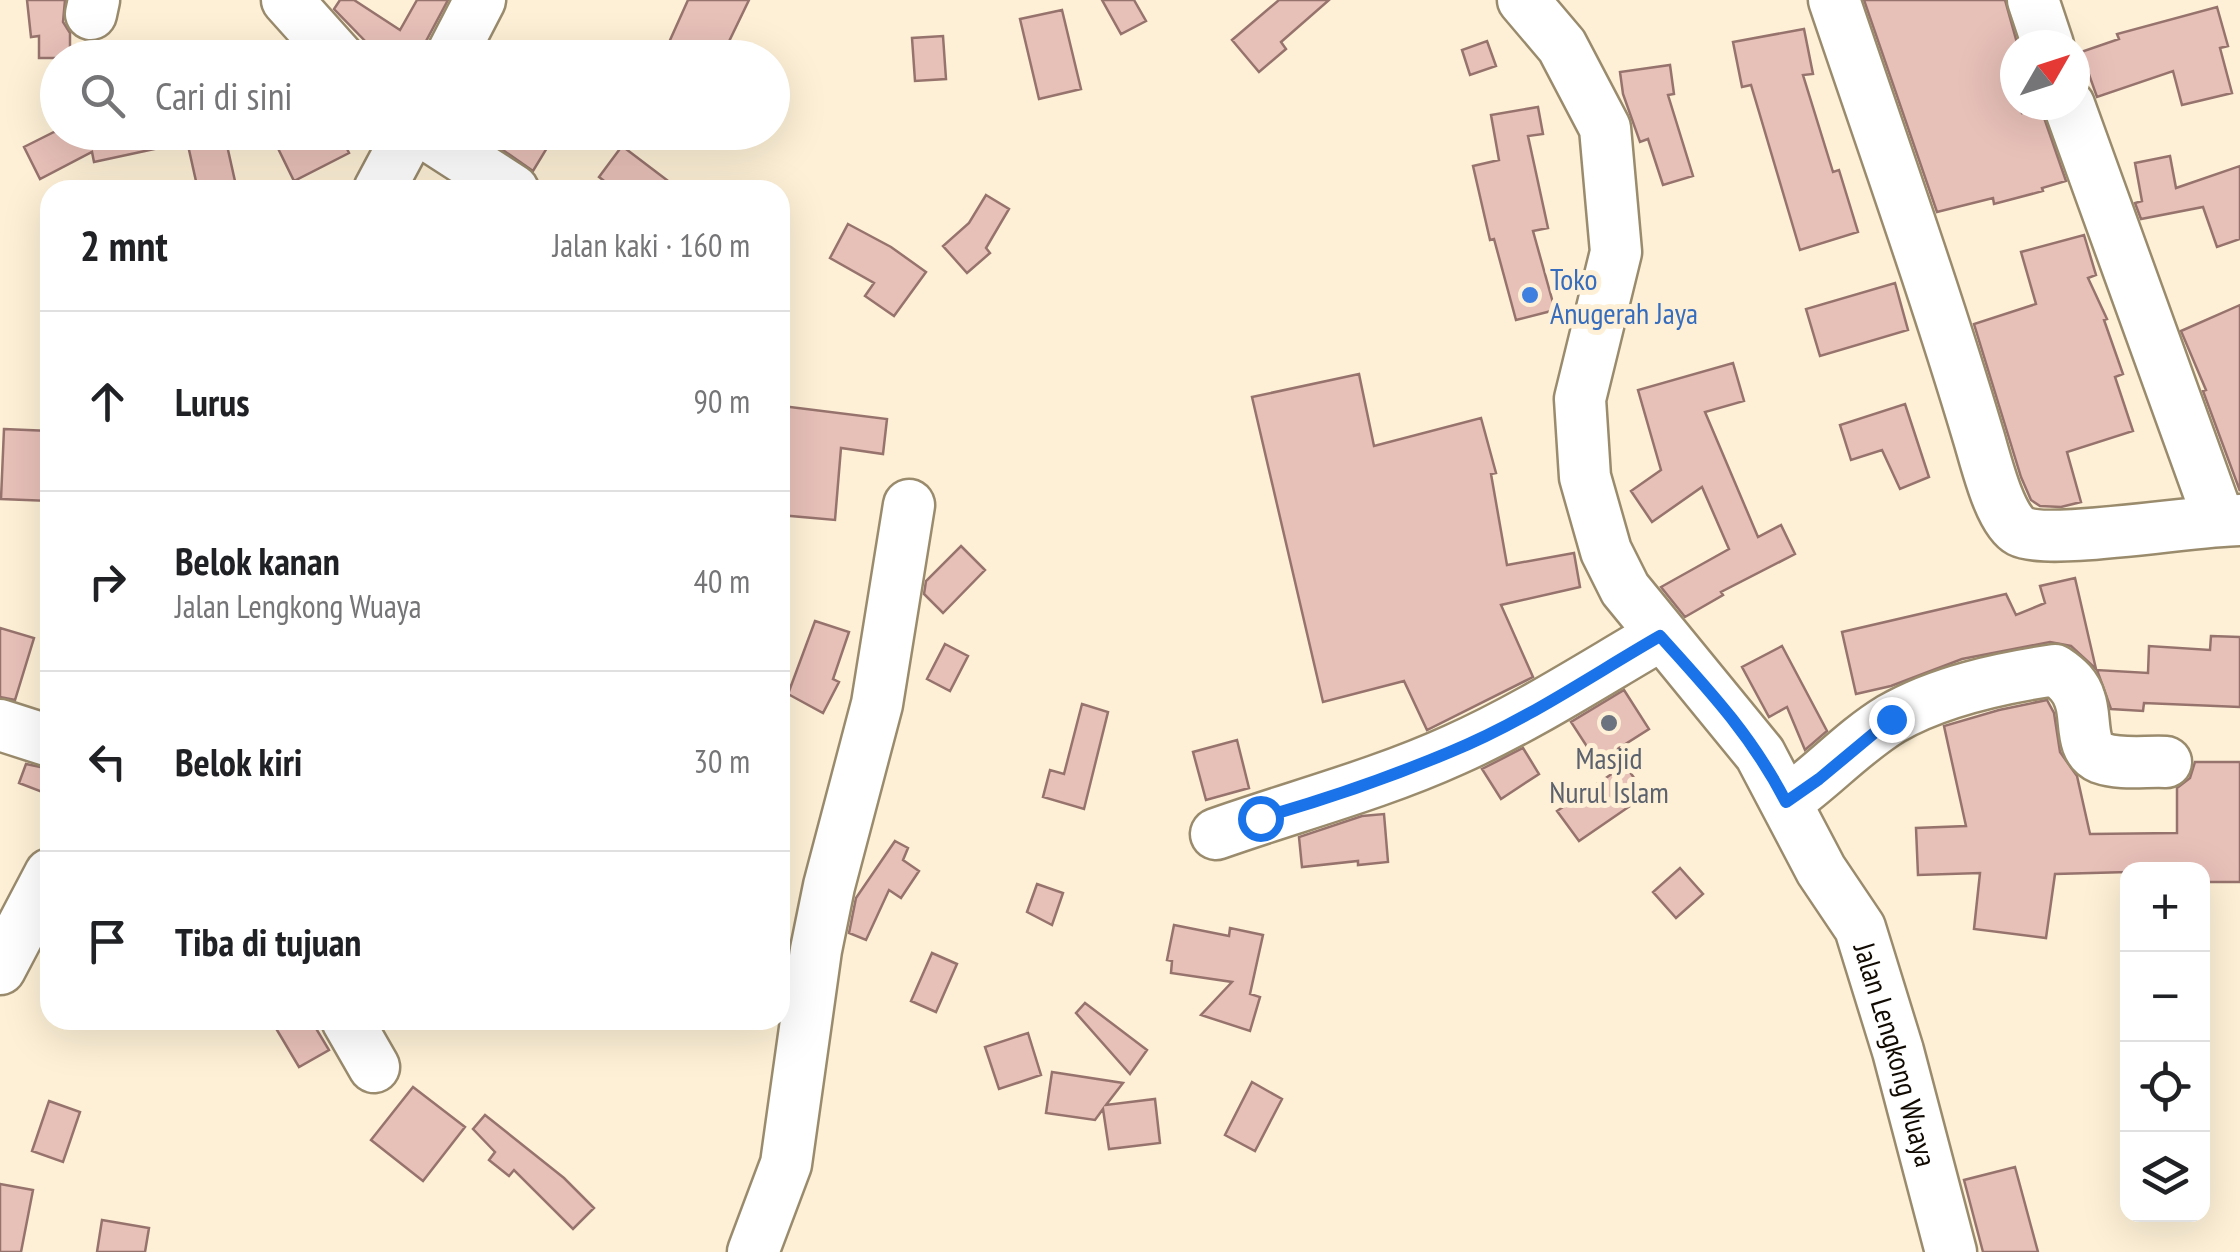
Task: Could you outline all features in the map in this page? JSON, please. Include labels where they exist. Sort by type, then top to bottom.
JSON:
[{"type":"street","points":[[287,0],[323,40]]},
{"type":"street","points":[[459,40],[480,0]]},
{"type":"street","name":"Jalan Lengkong Wuaya","points":[[1523,0],[1562,46],[1605,128],[1616,252],[1580,400],[1585,477],[1594,514],[1614,569],[1660,636],[1760,754],[1821,870],[1860,928],[1898,1050],[1952,1252]]},
{"type":"street","points":[[1834,0],[2008,520],[2019,530],[2068,535],[2230,520],[2075,120]]},
{"type":"street","points":[[2033,0],[2043,30]]},
{"type":"street","points":[[384,180],[400,150]]},
{"type":"street","points":[[452,150],[498,180]]},
{"type":"street","points":[[753,1252],[786,1164],[819,934],[876,704],[910,505]]},
{"type":"street","points":[[1216,834],[1452,751],[1540,706],[1660,636]]},
{"type":"street","points":[[1786,802],[1891,719],[1940,698],[2055,670],[2070,680],[2081,701],[2087,746],[2096,756],[2166,762]]},
{"type":"street","points":[[0,725],[40,738]]},
{"type":"street","name":"Jalan Lengkong Wuaya","points":[[1821,870],[1823,910],[1879,1089],[1921,1252]]},
{"type":"street","points":[[0,969],[40,893]]},
{"type":"street","points":[[354,1030],[374,1067]]},
{"type":"building","points":[[27,0],[65,0],[63,22],[70,40],[40,40],[39,58],[39,36],[31,37]]},
{"type":"building","points":[[340,0],[354,0],[400,30],[417,0],[448,0],[427,40],[364,40],[334,9]]},
{"type":"building","points":[[688,0],[749,0],[730,40],[670,40]]},
{"type":"building","points":[[1102,0],[1134,0],[1146,21],[1121,34]]},
{"type":"building","points":[[1279,0],[1329,0],[1281,42],[1286,49],[1259,72],[1232,40]]},
{"type":"building","points":[[1864,0],[2005,0],[2013,30],[2000,30],[2000,120],[2045,120],[2066,181],[1994,204],[1993,198],[1937,212]]},
{"type":"building","points":[[2217,7],[2228,46],[2220,48],[2232,93],[2182,105],[2173,71],[2097,97],[2090,77],[2090,49],[2119,39],[2117,34]]},
{"type":"building","points":[[1062,10],[1081,89],[1039,99],[1020,19]]},
{"type":"building","points":[[1804,29],[1813,74],[1803,75],[1833,172],[1839,170],[1858,232],[1800,250],[1751,85],[1742,87],[1733,42]]},
{"type":"building","points":[[943,36],[946,79],[915,81],[912,38]]},
{"type":"building","points":[[1487,41],[1496,66],[1470,75],[1462,50]]},
{"type":"building","points":[[1670,65],[1674,94],[1668,95],[1693,176],[1663,185],[1648,139],[1640,142],[1623,94],[1620,72]]},
{"type":"building","points":[[1538,107],[1543,134],[1528,136],[1548,228],[1533,231],[1555,310],[1516,320],[1494,239],[1490,240],[1473,166],[1499,160],[1491,115]]},
{"type":"building","points":[[40,139],[40,150],[150,150],[94,162],[92,152],[40,179],[24,147]]},
{"type":"building","points":[[189,150],[228,150],[235,180],[196,180]]},
{"type":"building","points":[[279,150],[348,150],[349,153],[294,180]]},
{"type":"building","points":[[503,150],[546,150],[533,171]]},
{"type":"building","points":[[619,150],[627,150],[667,180],[603,180],[599,177]]},
{"type":"building","points":[[2170,156],[2176,188],[2240,166],[2240,239],[2217,247],[2203,207],[2141,219],[2135,203],[2142,201],[2135,163]]},
{"type":"building","points":[[986,195],[1009,209],[986,248],[990,253],[967,273],[943,246],[969,223]]},
{"type":"building","points":[[848,224],[926,272],[894,316],[865,296],[874,283],[830,258]]},
{"type":"building","points":[[2084,235],[2096,275],[2088,278],[2107,319],[2104,320],[2123,374],[2115,377],[2133,431],[2067,452],[2081,502],[2061,507],[2040,506],[2031,500],[2021,477],[1974,324],[2036,304],[2021,252]]},
{"type":"building","points":[[1895,283],[1908,330],[1820,356],[1806,309]]},
{"type":"building","points":[[2240,305],[2240,491],[2203,391],[2206,390],[2181,331]]},
{"type":"building","points":[[1733,363],[1744,401],[1705,412],[1758,537],[1781,525],[1795,554],[1721,592],[1723,595],[1685,617],[1661,587],[1729,549],[1702,487],[1652,522],[1631,491],[1661,470],[1638,390]]},
{"type":"building","points":[[1359,374],[1374,446],[1481,418],[1496,473],[1491,474],[1507,565],[1574,553],[1580,587],[1501,605],[1533,677],[1427,730],[1404,681],[1323,702],[1252,397]]},
{"type":"building","points":[[1905,404],[1929,477],[1900,489],[1882,450],[1851,460],[1840,425]]},
{"type":"building","points":[[790,407],[887,419],[883,454],[841,448],[835,520],[790,516]]},
{"type":"building","points":[[4,429],[40,431],[40,501],[1,499]]},
{"type":"building","points":[[961,546],[985,570],[943,613],[924,594],[926,581]]},
{"type":"building","points":[[2075,578],[2096,669],[2071,646],[2050,642],[1962,659],[1891,686],[1856,694],[1842,632],[2006,594],[2016,615],[2045,603],[2040,586]]},
{"type":"building","points":[[815,621],[849,632],[833,679],[839,682],[823,713],[790,695]]},
{"type":"building","points":[[0,628],[34,638],[15,700],[0,697]]},
{"type":"building","points":[[2211,636],[2240,637],[2240,707],[2144,703],[2143,711],[2111,709],[2097,670],[2148,673],[2149,646],[2210,650]]},
{"type":"building","points":[[945,644],[968,656],[950,691],[927,679]]},
{"type":"building","points":[[1782,646],[1827,731],[1805,750],[1787,707],[1769,717],[1742,667]]},
{"type":"building","name":"Masjid Nurul Islam","points":[[1624,690],[1649,729],[1597,762],[1571,722]]},
{"type":"building","points":[[2047,700],[2054,713],[2060,752],[2077,776],[2090,834],[2177,833],[2177,788],[2190,778],[2195,762],[2240,762],[2240,882],[2210,882],[2210,862],[2120,862],[2120,872],[2055,874],[2046,938],[1974,929],[1980,873],[1918,875],[1916,828],[1966,826],[1944,726]]},
{"type":"building","points":[[1082,704],[1108,712],[1084,809],[1043,797],[1050,770],[1064,774]]},
{"type":"building","points":[[1237,740],[1249,788],[1206,800],[1193,752]]},
{"type":"building","points":[[1523,748],[1539,774],[1501,799],[1482,769]]},
{"type":"building","points":[[26,764],[40,767],[40,791],[19,783]]},
{"type":"building","points":[[1625,765],[1646,795],[1579,841],[1557,811]]},
{"type":"building","points":[[1384,814],[1388,862],[1302,867],[1299,837],[1362,816]]},
{"type":"building","points":[[895,841],[908,848],[903,860],[919,871],[901,898],[889,890],[866,940],[849,933],[856,898]]},
{"type":"building","points":[[1680,868],[1703,894],[1676,918],[1653,892]]},
{"type":"building","points":[[1037,884],[1063,893],[1052,925],[1027,912]]},
{"type":"building","points":[[1174,925],[1229,936],[1230,928],[1263,935],[1250,994],[1260,997],[1250,1031],[1201,1015],[1232,982],[1171,973],[1172,961],[1167,960]]},
{"type":"building","points":[[932,953],[957,964],[936,1012],[911,1001]]},
{"type":"building","points":[[1085,1003],[1147,1050],[1130,1074],[1076,1013]]},
{"type":"building","points":[[277,1030],[317,1030],[329,1050],[299,1067]]},
{"type":"building","points":[[1028,1033],[1041,1075],[999,1089],[985,1047]]},
{"type":"building","points":[[1052,1072],[1123,1083],[1106,1105],[1155,1099],[1160,1143],[1109,1149],[1103,1109],[1095,1120],[1046,1113]]},
{"type":"building","points":[[1252,1082],[1282,1099],[1255,1151],[1225,1135]]},
{"type":"building","points":[[413,1087],[465,1127],[423,1181],[371,1140]]},
{"type":"building","points":[[49,1101],[80,1112],[63,1162],[32,1151]]},
{"type":"building","points":[[485,1115],[564,1178],[594,1208],[573,1229],[514,1170],[509,1176],[489,1160],[495,1152],[473,1129]]},
{"type":"building","points":[[2015,1167],[2038,1252],[1983,1252],[1964,1180]]},
{"type":"building","points":[[0,1184],[33,1190],[21,1252],[0,1252]]},
{"type":"building","points":[[102,1220],[149,1228],[145,1252],[97,1252]]},
{"type":"place","name":"Toko Anugerah Jaya","points":[[1530,295]]},
{"type":"place","name":"Masjid Nurul Islam","points":[[1609,723]]},
{"type":"route","points":[[1260,818],[1304,806],[1452,751],[1540,706],[1660,636],[1740,726],[1786,802],[1891,719]]}]
